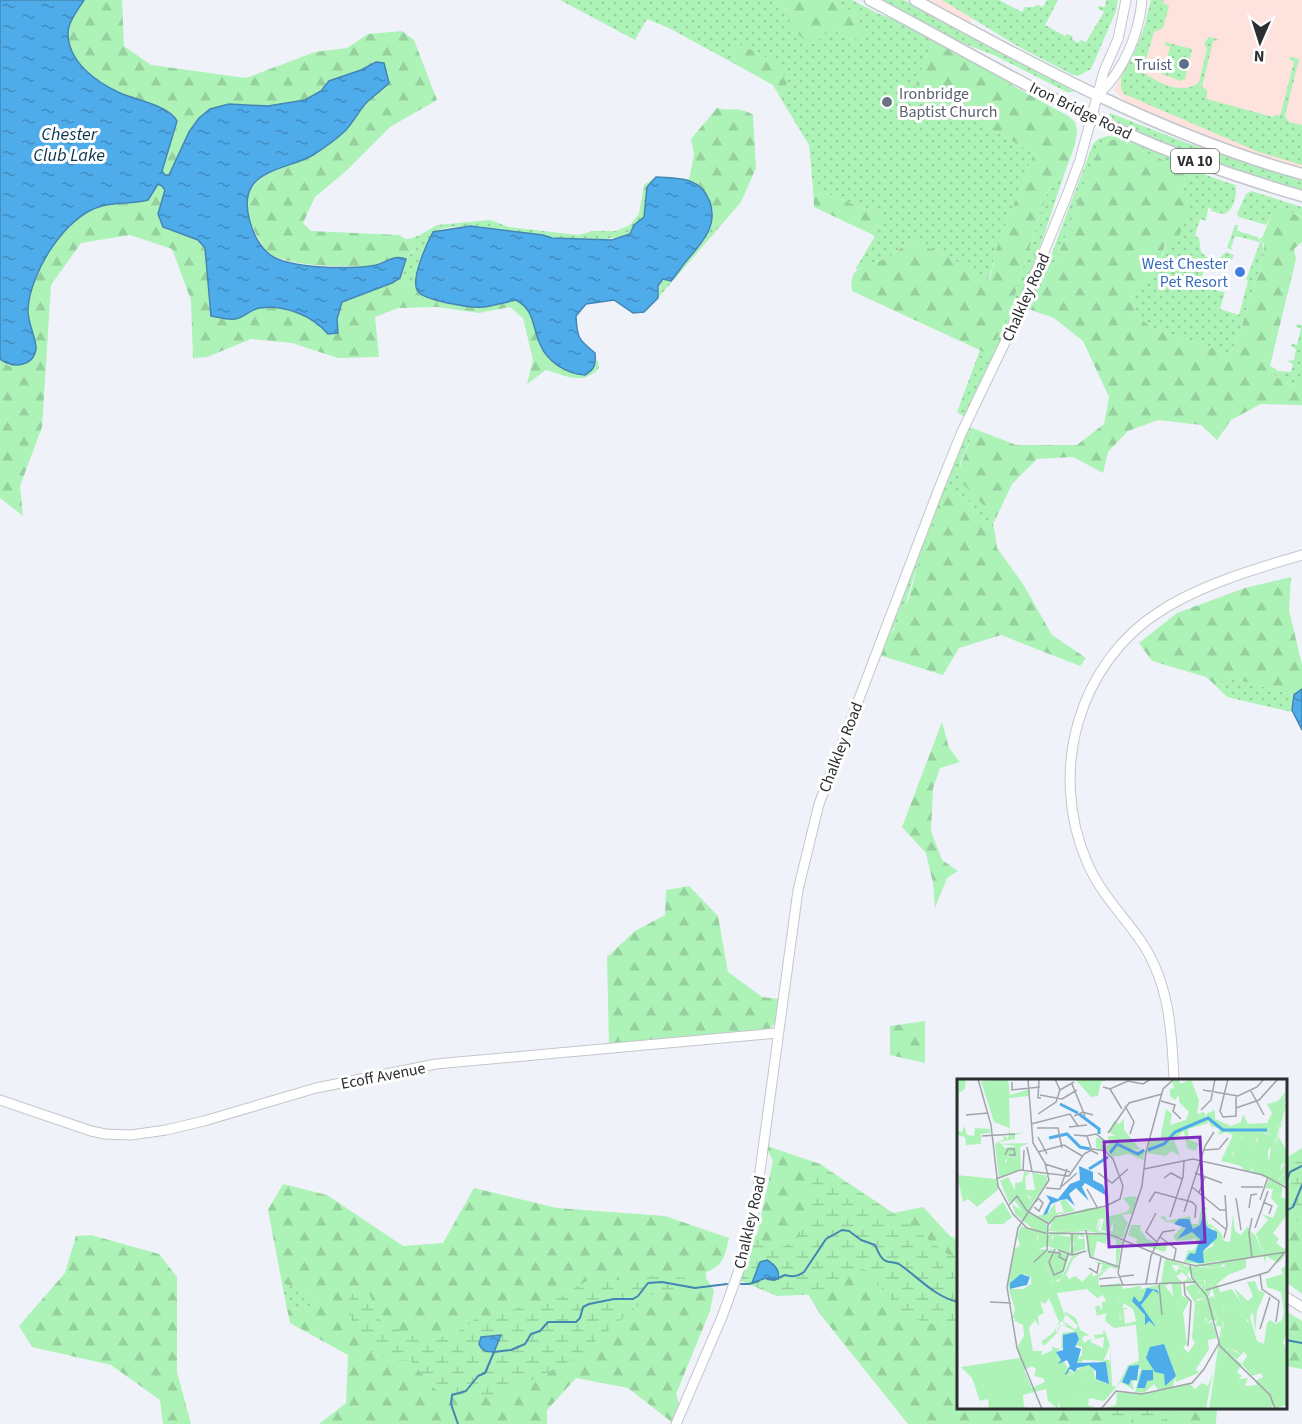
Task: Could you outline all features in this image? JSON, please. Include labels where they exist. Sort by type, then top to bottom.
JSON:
[{"type":"main road","name":"Iron Bridge Road","points":[[870,0],[1091,117],[1214,169],[1302,196]]},
{"type":"main road","name":"Iron Bridge Road","points":[[915,0],[1098,96],[1190,136],[1255,160],[1302,174]]},
{"type":"street","name":"Chalkley Road","points":[[676,1424],[722,1317],[744,1254],[755,1208],[800,877],[819,804],[961,434],[1020,311],[1067,195],[1080,160],[1104,71],[1118,39],[1126,0]]},
{"type":"street","points":[[1098,96],[1114,79],[1132,42],[1138,27],[1142,0]]},
{"type":"street","points":[[1174,1079],[1171,1022],[1154,963],[1138,937],[1094,878],[1079,842],[1070,789],[1070,765],[1074,737],[1086,700],[1102,669],[1122,643],[1143,623],[1161,610],[1195,592],[1302,555]]},
{"type":"street","name":"Ecoff Avenue","points":[[0,1100],[91,1131],[131,1135],[201,1122],[316,1088],[436,1064],[777,1033]]},
{"type":"street","points":[[1287,1298],[1302,1307]]},
{"type":"shaded area","points":[[917,0],[976,0],[969,28]]},
{"type":"shaded area","points":[[1151,0],[1302,0],[1302,174],[1139,115],[1114,90],[1134,52]]},
{"type":"green space","points":[[84,0],[122,0],[124,46],[151,65],[246,78],[315,52],[347,48],[368,34],[402,31],[414,40],[437,100],[390,127],[346,171],[315,197],[303,223],[311,231],[399,235],[406,239],[412,238],[415,248],[406,259],[396,258],[365,267],[297,263],[268,254],[249,218],[248,196],[263,177],[357,116],[367,102],[376,62],[329,81],[321,91],[305,100],[268,106],[230,104],[210,109],[198,118],[169,175],[165,175],[162,172],[177,121],[167,111],[120,93],[102,83],[78,62],[69,43],[68,29]]},
{"type":"green space","points":[[560,0],[770,0],[795,15],[787,25],[830,28],[853,41],[857,14],[829,0],[852,0],[933,40],[915,87],[1034,153],[996,250],[989,281],[947,256],[910,240],[889,257],[855,270],[875,236],[869,233],[880,224],[880,215],[813,188],[809,145],[781,99],[787,82],[733,45],[735,64],[669,28],[647,19],[635,40]]},
{"type":"green space","points":[[770,0],[829,0],[857,14],[864,32],[853,41],[830,28],[814,44],[807,42],[787,25],[795,15]]},
{"type":"green space","points":[[877,0],[904,0],[1075,92],[1067,92],[996,56],[935,32]]},
{"type":"green space","points":[[942,0],[999,0],[1022,12],[1025,7],[1037,5],[1043,7],[1047,0],[1058,0],[1045,25],[1065,36],[1067,34],[1073,36],[1072,39],[1078,43],[1081,40],[1086,42],[1104,12],[1098,6],[1105,7],[1106,0],[1118,0],[1116,11],[1091,69],[1078,76],[1021,48]]},
{"type":"green space","points":[[1151,0],[1164,0],[1163,3],[1169,6],[1163,28],[1154,32],[1143,70],[1156,81],[1179,88],[1193,86],[1199,82],[1207,49],[1204,43],[1209,37],[1220,40],[1213,41],[1202,87],[1207,90],[1207,99],[1273,117],[1280,116],[1294,62],[1289,59],[1291,57],[1299,59],[1285,116],[1289,122],[1302,125],[1302,165],[1259,152],[1124,94],[1121,88],[1121,77],[1144,28]]},
{"type":"green space","points":[[933,40],[1005,78],[1012,85],[1068,116],[1075,122],[1077,131],[1075,145],[1065,172],[1049,188],[1017,286],[1014,302],[990,353],[852,291],[853,275],[856,271],[891,255],[910,240],[947,256],[990,280],[996,250],[1034,153],[915,87]]},
{"type":"green space","points":[[1165,42],[1192,49],[1185,79],[1180,81],[1158,72],[1158,69],[1164,70],[1170,47],[1165,45]]},
{"type":"green space","points":[[737,43],[778,63],[787,82],[781,99],[773,85],[735,64],[733,45]]},
{"type":"green space","points":[[717,108],[739,110],[753,115],[756,168],[741,202],[717,230],[712,219],[713,209],[695,183],[678,178],[689,179],[694,155],[691,139]]},
{"type":"green space","points":[[1110,113],[1184,142],[1302,179],[1302,193],[1215,165],[1119,125],[1109,115]]},
{"type":"green space","points":[[1108,136],[1132,140],[1199,172],[1235,185],[1236,196],[1229,211],[1223,214],[1208,208],[1206,221],[1200,219],[1195,236],[1199,238],[1201,252],[1209,259],[1220,258],[1226,252],[1234,255],[1232,260],[1226,258],[1218,263],[1205,262],[1201,284],[1225,292],[1220,309],[1239,315],[1248,281],[1246,280],[1260,242],[1235,236],[1231,248],[1233,250],[1227,248],[1235,225],[1238,225],[1237,231],[1253,235],[1262,243],[1264,254],[1240,332],[1230,354],[1152,328],[1136,315],[1131,295],[1160,263],[1183,193],[1187,172],[1185,168],[1150,155],[1120,140],[1082,187],[1055,263],[1042,283],[1031,310],[1024,307],[1046,269],[1093,144],[1098,139]]},
{"type":"green space","points":[[1120,140],[1150,155],[1185,168],[1187,172],[1183,193],[1191,204],[1178,239],[1165,245],[1160,263],[1131,295],[1136,315],[1152,328],[1230,354],[1240,332],[1264,254],[1264,244],[1259,238],[1262,238],[1273,211],[1283,209],[1302,217],[1302,242],[1294,249],[1296,259],[1270,366],[1282,381],[1302,386],[1302,405],[1261,404],[1231,420],[1217,440],[1201,425],[1158,420],[1128,431],[1108,452],[1103,473],[1073,457],[1037,459],[1012,484],[996,518],[962,483],[957,474],[975,429],[1016,445],[1077,445],[1104,424],[1109,397],[1083,341],[1054,318],[1031,310],[1042,283],[1055,263],[1082,187],[1100,148],[1104,142]]},
{"type":"green space","points":[[1065,172],[1041,244],[1014,313],[965,417],[957,412],[980,350],[986,353],[1014,302],[1017,286],[1049,188]]},
{"type":"green space","points":[[656,177],[647,187],[644,217],[634,225],[630,234],[616,238],[582,240],[493,230],[480,226],[445,228],[431,237],[427,244],[420,261],[415,287],[398,280],[406,259],[415,249],[412,238],[437,225],[490,220],[509,227],[578,235],[593,231],[616,231],[630,225],[639,214],[644,185]]},
{"type":"green space","points":[[158,184],[165,190],[158,214],[163,227],[198,240],[205,248],[211,316],[235,319],[257,309],[279,308],[306,317],[328,334],[337,333],[337,319],[342,302],[398,280],[436,300],[456,305],[487,307],[516,300],[523,305],[531,317],[544,352],[596,363],[596,360],[599,368],[593,374],[581,378],[568,377],[546,370],[527,384],[533,360],[523,318],[510,307],[479,313],[438,307],[398,308],[375,317],[379,357],[338,358],[292,343],[251,339],[207,357],[193,358],[191,300],[172,249],[130,235],[81,243],[51,285],[42,427],[20,486],[23,516],[0,498],[0,359],[9,366],[32,335],[27,312],[28,297],[41,265],[62,234],[88,212],[101,206],[148,200]]},
{"type":"green space","points":[[813,188],[880,215],[880,224],[869,233],[814,207]]},
{"type":"green space","points":[[1251,191],[1302,207],[1302,217],[1295,213],[1273,212],[1266,225],[1239,217],[1237,214],[1246,194]]},
{"type":"green space","points":[[712,219],[717,230],[658,298],[660,285],[683,267],[700,246],[707,236]]},
{"type":"green space","points":[[1297,324],[1302,325],[1302,386],[1282,381],[1270,366],[1277,371],[1291,372],[1293,364],[1287,361],[1294,360],[1296,349],[1291,346],[1292,344],[1297,345],[1301,328],[1296,327]]},
{"type":"green space","points":[[969,427],[975,429],[960,464],[962,483],[996,518],[993,524],[995,533],[970,502],[956,492],[919,563],[903,612],[893,630],[885,638],[944,484]]},
{"type":"green space","points":[[956,492],[970,502],[995,533],[997,548],[1023,584],[1052,635],[1086,658],[1080,666],[1001,635],[959,648],[943,675],[879,655],[885,638],[894,629],[909,598],[918,564],[946,496]]},
{"type":"green space","points":[[1291,577],[1289,610],[1302,665],[1302,689],[1294,695],[1228,677],[1215,685],[1206,677],[1152,661],[1139,643],[1177,613],[1245,588]]},
{"type":"green space","points":[[1228,677],[1294,695],[1292,712],[1227,697],[1215,685]]},
{"type":"green space","points":[[942,722],[949,748],[960,762],[940,768],[933,788],[931,831],[942,860],[958,871],[947,878],[935,908],[933,883],[926,853],[902,827]]},
{"type":"green space","points":[[689,886],[718,916],[728,972],[762,997],[779,999],[773,1025],[766,1031],[609,1046],[607,957],[635,931],[665,915],[666,890]]},
{"type":"green space","points":[[925,1021],[925,1063],[890,1055],[890,1026]]},
{"type":"green space","points":[[767,1146],[820,1164],[893,1213],[923,1207],[951,1237],[957,1238],[957,1282],[792,1257],[756,1239],[773,1161]]},
{"type":"green space","points":[[1302,1148],[1302,1294],[1287,1283],[1287,1157]]},
{"type":"green space","points":[[1302,1160],[1302,1219],[1287,1227],[1287,1166]]},
{"type":"green space","points":[[823,1167],[893,1213],[948,1254],[957,1257],[957,1331],[905,1316],[870,1271],[857,1268],[821,1294],[777,1296],[739,1280],[753,1232],[764,1242],[782,1248],[799,1236],[812,1205],[811,1186],[814,1175]]},
{"type":"green space","points":[[283,1184],[327,1195],[403,1246],[443,1243],[474,1188],[557,1208],[665,1216],[729,1238],[725,1255],[720,1263],[706,1272],[706,1278],[714,1290],[710,1311],[676,1394],[680,1407],[673,1423],[628,1388],[576,1378],[547,1410],[547,1424],[319,1424],[346,1403],[348,1355],[290,1323],[287,1309],[302,1309],[315,1301],[304,1291],[282,1283],[268,1210]]},
{"type":"green space","points":[[91,1235],[159,1254],[177,1277],[177,1372],[191,1424],[163,1424],[160,1400],[111,1365],[32,1347],[19,1326],[65,1273],[76,1236]]},
{"type":"green space","points":[[855,1259],[957,1319],[957,1409],[1217,1409],[1216,1424],[908,1424],[820,1314],[805,1289]]},
{"type":"green space","points":[[665,1272],[692,1281],[696,1285],[687,1291],[662,1290],[649,1297],[574,1359],[503,1395],[462,1400],[436,1390],[411,1361],[387,1359],[371,1351],[352,1322],[349,1296],[359,1290],[369,1293],[380,1320],[409,1336],[451,1337],[474,1320],[558,1298],[590,1279],[646,1278]]},
{"type":"green space","points":[[282,1283],[304,1291],[315,1301],[302,1309],[287,1309]]},
{"type":"green space","points":[[1287,1312],[1302,1321],[1302,1369],[1287,1366]]},
{"type":"green space","points":[[1093,1409],[1178,1409],[1168,1418],[1154,1424],[1111,1422]]},
{"type":"water","name":"Chester Club Lake","points":[[0,0],[84,0],[68,29],[69,43],[78,62],[102,83],[120,93],[167,111],[177,121],[162,171],[165,175],[169,175],[189,132],[199,118],[210,109],[229,104],[268,106],[305,100],[321,91],[329,81],[376,62],[384,63],[389,83],[365,104],[346,130],[313,155],[272,171],[257,180],[252,186],[247,202],[250,221],[257,240],[268,253],[279,259],[308,266],[348,268],[376,265],[395,258],[402,258],[406,259],[400,278],[342,302],[337,319],[338,333],[328,334],[306,317],[279,308],[257,309],[235,319],[211,316],[205,248],[198,240],[163,227],[158,214],[165,190],[158,184],[148,200],[102,206],[75,221],[63,233],[43,263],[30,295],[28,314],[36,345],[34,355],[26,363],[16,365],[0,359]]},
{"type":"water","points":[[656,177],[688,180],[701,188],[710,202],[712,219],[710,226],[703,240],[671,281],[663,279],[658,286],[658,298],[644,312],[633,313],[614,300],[586,304],[576,316],[577,329],[582,341],[595,353],[594,366],[585,375],[558,366],[547,356],[540,344],[530,314],[516,300],[478,307],[437,300],[417,290],[418,269],[433,232],[470,226],[552,238],[612,240],[630,234],[634,225],[644,217],[647,187]]},
{"type":"water","points":[[1302,689],[1302,730],[1292,710],[1294,695]]},
{"type":"water","points":[[767,1260],[776,1268],[778,1279],[766,1278],[752,1283],[760,1262]]},
{"type":"water","points":[[501,1335],[494,1352],[481,1348],[479,1344],[481,1337]]},
{"type":"waterway","points":[[1287,1180],[1290,1172],[1302,1166]]},
{"type":"waterway","points":[[1287,1210],[1293,1207],[1302,1185]]},
{"type":"waterway","points":[[767,1279],[774,1280],[785,1275],[795,1276],[804,1272],[826,1239],[842,1230],[849,1231],[861,1240],[875,1245],[884,1260],[899,1264],[934,1291],[957,1302]]},
{"type":"waterway","points":[[741,1284],[759,1281]]},
{"type":"waterway","points":[[458,1424],[451,1404],[452,1395],[466,1391],[478,1376],[485,1373],[494,1352],[511,1350],[525,1344],[531,1334],[540,1331],[548,1322],[576,1322],[580,1318],[583,1307],[614,1299],[633,1299],[648,1283],[662,1282],[695,1288],[727,1284]]},
{"type":"waterway","points":[[1287,1340],[1302,1343]]},
{"type":"place","name":"Truist","points":[[1184,64]]},
{"type":"place","name":"Ironbridge Baptist Church","points":[[887,102]]},
{"type":"place","name":"West Chester Pet Resort","points":[[1240,272]]}]
